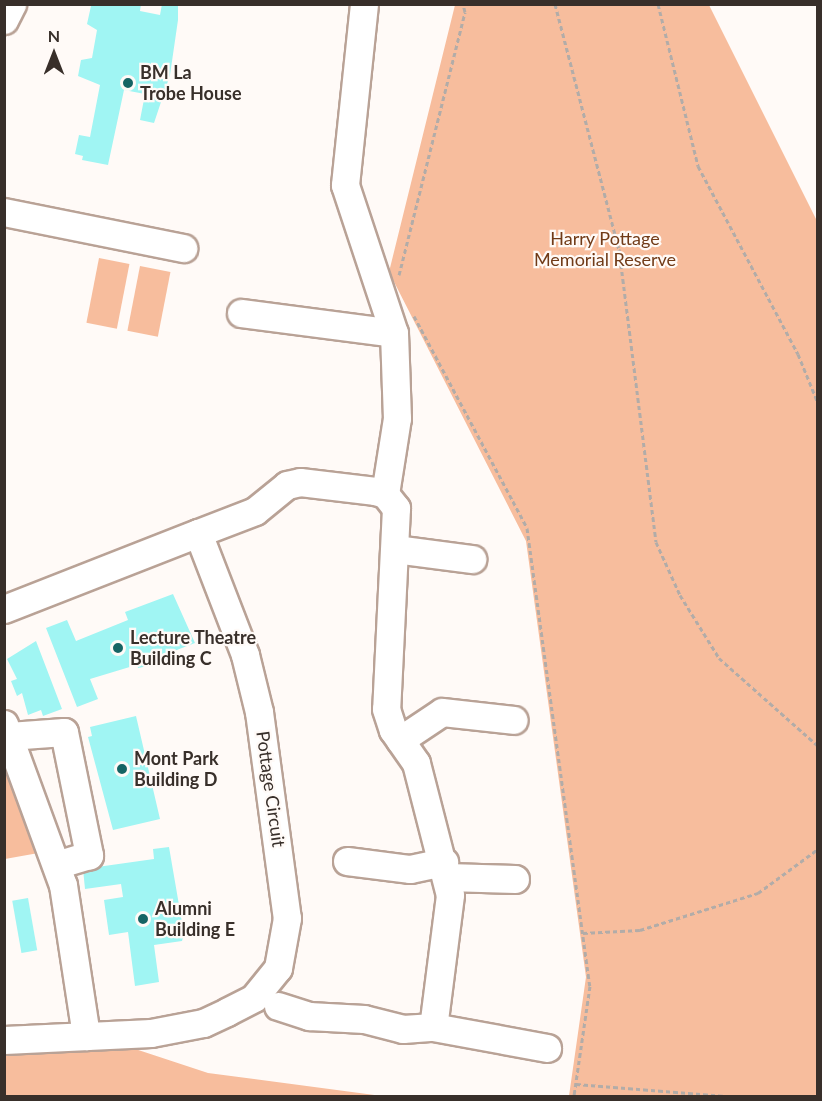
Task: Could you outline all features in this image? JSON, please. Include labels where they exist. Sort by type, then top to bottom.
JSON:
[{"type":"street","points":[[4,20],[12,4]]},
{"type":"street","points":[[364,4],[345,185],[393,333],[398,418],[385,494],[398,518],[385,695],[388,720],[416,763],[445,870],[450,907],[433,1027]]},
{"type":"street","points":[[4,212],[183,248]]},
{"type":"street","points":[[242,313],[393,333]]},
{"type":"street","points":[[4,609],[255,511],[287,484],[316,482],[385,494]]},
{"type":"street","name":"Pottage Circuit","points":[[4,1040],[150,1033],[203,1023],[254,998],[285,952],[282,867],[259,712],[245,655],[198,533]]},
{"type":"street","points":[[395,549],[472,559]]},
{"type":"street","points":[[400,740],[442,712],[514,720]]},
{"type":"street","points":[[56,865],[89,855],[64,732],[7,730],[63,885],[86,1036]]},
{"type":"street","points":[[347,861],[515,879]]},
{"type":"street","points":[[278,1006],[309,1016],[364,1019],[403,1029],[433,1027],[547,1048]]},
{"type":"path","points":[[397,282],[465,12],[463,4]]},
{"type":"path","points":[[555,4],[619,249],[656,542],[680,595],[719,658],[818,746]]},
{"type":"path","points":[[658,4],[698,166],[798,354],[818,403]]},
{"type":"path","points":[[412,313],[526,528],[590,986],[574,1096]]},
{"type":"path","points":[[583,933],[640,930],[758,892],[818,849]]},
{"type":"path","points":[[576,1084],[726,1096]]},
{"type":"green space","name":"Harry Pottage Memorial Reserve","points":[[455,5],[709,5],[817,221],[817,1096],[569,1096],[586,977],[526,541],[389,272]]},
{"type":"green space","points":[[99,258],[129,264],[117,329],[86,323]]},
{"type":"green space","points":[[140,266],[170,272],[158,337],[127,331]]},
{"type":"green space","points":[[4,747],[44,852],[5,859]]},
{"type":"green space","points":[[114,1042],[208,1073],[382,1096],[5,1096],[4,1046]]},
{"type":"building","name":"BM La Trobe House","points":[[141,4],[140,11],[160,15],[162,4],[178,4],[178,20],[170,75],[154,123],[140,120],[145,94],[124,90],[108,165],[82,160],[83,156],[75,154],[79,135],[90,137],[100,85],[78,76],[81,60],[92,58],[97,30],[87,24],[91,6]]},
{"type":"building","name":"Lecture Theatre Building C","points":[[173,594],[195,643],[156,658],[159,664],[138,668],[136,660],[133,666],[90,679],[98,699],[77,707],[46,628],[67,620],[76,641],[128,620],[125,612]]},
{"type":"building","points":[[36,641],[62,709],[43,716],[41,710],[28,715],[22,693],[17,696],[11,681],[17,679],[7,659]]},
{"type":"building","name":"Mont Park Building D","points":[[136,716],[160,819],[113,830],[88,737],[92,736],[90,727]]},
{"type":"building","name":"Alumni Building E","points":[[169,847],[184,934],[182,941],[154,945],[159,982],[135,986],[128,932],[109,935],[104,900],[123,897],[121,884],[85,889],[83,869],[154,859],[153,849]]},
{"type":"building","points":[[28,898],[37,950],[21,953],[12,901]]},
{"type":"place","name":"BM La Trobe House","points":[[128,83]]},
{"type":"place","name":"Lecture Theatre Building C","points":[[118,648]]},
{"type":"place","name":"Mont Park Building D","points":[[122,769]]},
{"type":"place","name":"Alumni Building E","points":[[143,919]]}]
